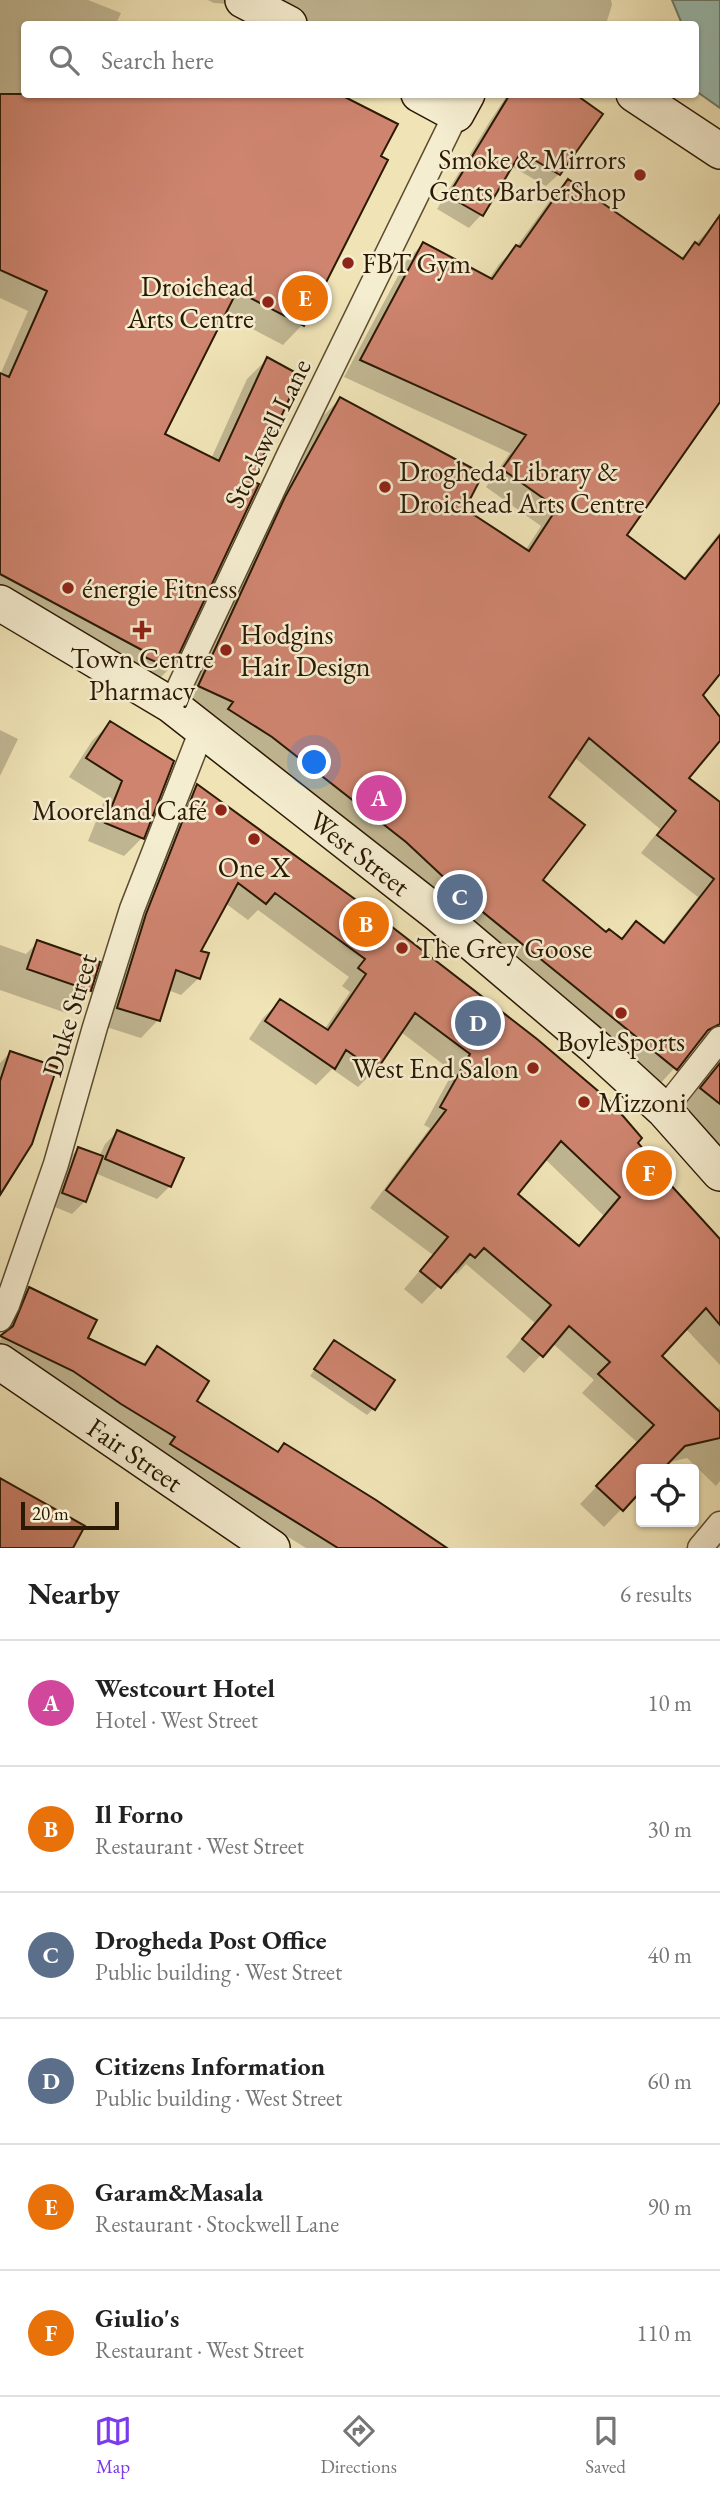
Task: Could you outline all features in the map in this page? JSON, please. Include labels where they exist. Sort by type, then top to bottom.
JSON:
[{"type":"main road","points":[[243,0],[283,21]]},
{"type":"main road","points":[[436,98],[461,104]]},
{"type":"main road","points":[[640,98],[720,151]]},
{"type":"main road","name":"West Street","points":[[0,603],[171,705],[438,914],[595,1047],[664,1110],[720,1172]]},
{"type":"main road","name":"Fair Street","points":[[0,1362],[272,1548]]},
{"type":"street","name":"Stockwell Lane","points":[[171,705],[290,453],[461,104]]},
{"type":"street","name":"Duke Street","points":[[0,1319],[57,1164],[95,1027],[132,909],[202,730]]},
{"type":"street","points":[[664,1110],[720,1039]]},
{"type":"street","points":[[700,1548],[720,1524]]},
{"type":"water","points":[[672,0],[720,0],[720,108],[699,93],[699,21],[681,21]]},
{"type":"building","points":[[0,94],[21,94],[21,98],[347,98],[398,124],[381,156],[388,160],[304,326],[237,291],[165,434],[219,461],[267,357],[300,375],[252,481],[259,484],[172,669],[140,655],[142,650],[0,574],[0,373],[9,377],[47,291],[0,270]]},
{"type":"building","points":[[508,98],[581,98],[603,114],[560,175],[521,152],[483,216],[448,196]]},
{"type":"building","points":[[568,179],[683,259],[695,242],[699,245],[720,215],[720,402],[627,535],[685,579],[720,535],[720,674],[703,695],[720,717],[720,741],[689,778],[720,802],[720,1024],[708,1030],[677,1070],[468,900],[406,842],[272,737],[228,709],[233,702],[198,686],[285,497],[340,397],[483,474],[465,509],[529,551],[557,508],[502,469],[526,435],[360,360],[423,242],[492,279],[516,245],[520,247]],"holes":[[[589,738],[676,811],[657,835],[714,879],[664,943],[636,921],[622,939],[609,929],[606,932],[543,880],[585,825],[549,797]]]},
{"type":"building","points":[[110,721],[174,761],[144,839],[105,823],[122,781],[86,758]]},
{"type":"building","points":[[197,784],[374,913],[537,1039],[611,1102],[642,1138],[638,1143],[670,1180],[668,1182],[720,1239],[720,1325],[706,1308],[662,1356],[720,1412],[720,1438],[685,1446],[668,1464],[636,1464],[636,1497],[623,1511],[596,1486],[654,1425],[598,1374],[610,1362],[569,1326],[543,1357],[522,1339],[551,1305],[484,1248],[475,1258],[470,1254],[441,1288],[420,1271],[448,1237],[386,1190],[446,1110],[440,1107],[470,1054],[415,1013],[376,1071],[346,1050],[335,1069],[265,1021],[280,999],[328,1030],[366,974],[358,968],[365,959],[275,893],[266,904],[238,883],[201,951],[209,953],[200,979],[176,970],[160,1021],[117,1008],[146,914]],"holes":[[[561,1141],[620,1197],[579,1246],[518,1194]]]},
{"type":"building","points":[[37,940],[100,962],[91,991],[27,969]]},
{"type":"building","points":[[10,1051],[57,1067],[32,1144],[0,1195],[0,1081]]},
{"type":"building","points":[[720,1063],[720,1104],[700,1088]]},
{"type":"building","points":[[117,1130],[184,1158],[171,1187],[105,1159]]},
{"type":"building","points":[[78,1147],[103,1156],[86,1202],[62,1193]]},
{"type":"building","points":[[29,1287],[97,1320],[88,1338],[145,1365],[157,1346],[209,1381],[197,1401],[278,1452],[284,1443],[447,1548],[338,1548],[170,1444],[175,1437],[73,1371],[0,1336],[13,1326]]},
{"type":"building","points":[[334,1340],[395,1380],[375,1410],[314,1369]]},
{"type":"building","points":[[0,1478],[85,1526],[73,1548],[0,1548]]},
{"type":"place","name":"Smoke & Mirrors Gents BarberShop","points":[[640,175]]},
{"type":"place","name":"FBT Gym","points":[[348,263]]},
{"type":"place","name":"Garam&Masala","points":[[305,298]]},
{"type":"place","name":"Droichead Arts Centre","points":[[268,302]]},
{"type":"place","name":"Drogheda Library & Droichead Arts Centre","points":[[385,487]]},
{"type":"place","name":"énergie Fitness","points":[[68,588]]},
{"type":"place","name":"Town Centre Pharmacy","points":[[142,630]]},
{"type":"place","name":"Hodgins Hair Design","points":[[226,650]]},
{"type":"place","name":"Westcourt Hotel","points":[[379,798]]},
{"type":"place","name":"Mooreland Café","points":[[221,810]]},
{"type":"place","name":"One X","points":[[254,839]]},
{"type":"place","name":"Drogheda Post Office","points":[[460,897]]},
{"type":"place","name":"Il Forno","points":[[366,924]]},
{"type":"place","name":"The Grey Goose","points":[[402,948]]},
{"type":"place","name":"BoyleSports","points":[[621,1013]]},
{"type":"place","name":"Citizens Information","points":[[478,1023]]},
{"type":"place","name":"West End Salon","points":[[533,1068]]},
{"type":"place","name":"Mizzoni","points":[[584,1102]]},
{"type":"place","name":"Giulio's","points":[[649,1173]]}]
